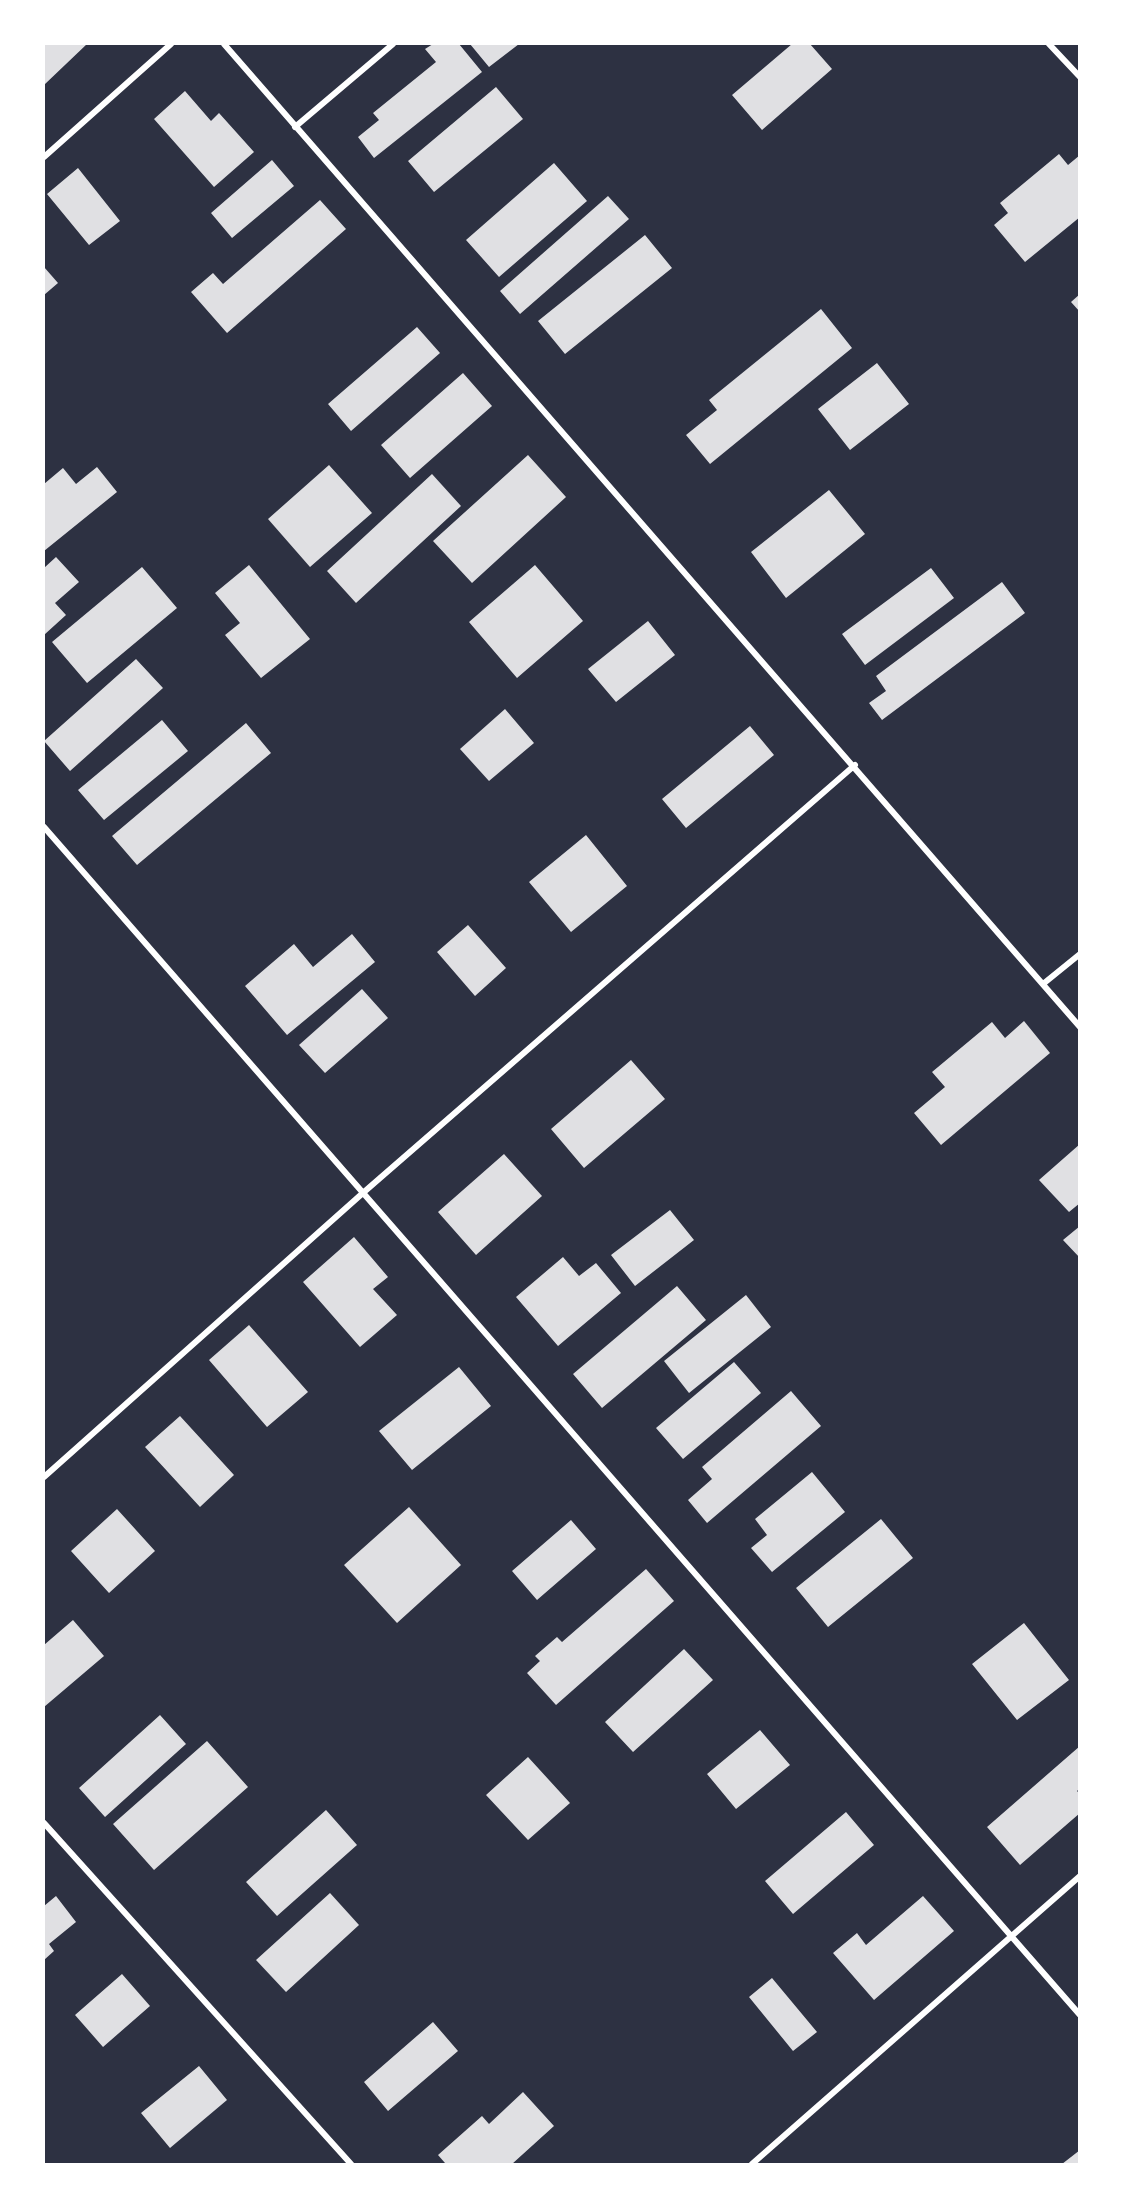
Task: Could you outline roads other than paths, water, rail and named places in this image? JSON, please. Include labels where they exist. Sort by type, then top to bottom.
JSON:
[{"type":"street","points":[[44,158],[171,44]]},
{"type":"street","points":[[224,44],[855,765],[1080,1027]]},
{"type":"street","points":[[295,127],[393,44]]},
{"type":"street","points":[[1049,44],[1080,77]]},
{"type":"street","points":[[44,1477],[363,1192],[855,765]]},
{"type":"street","points":[[44,827],[1080,2015]]},
{"type":"street","points":[[1043,984],[1080,954]]},
{"type":"street","points":[[44,1823],[351,2164]]},
{"type":"street","points":[[752,2164],[1080,1876]]}]
